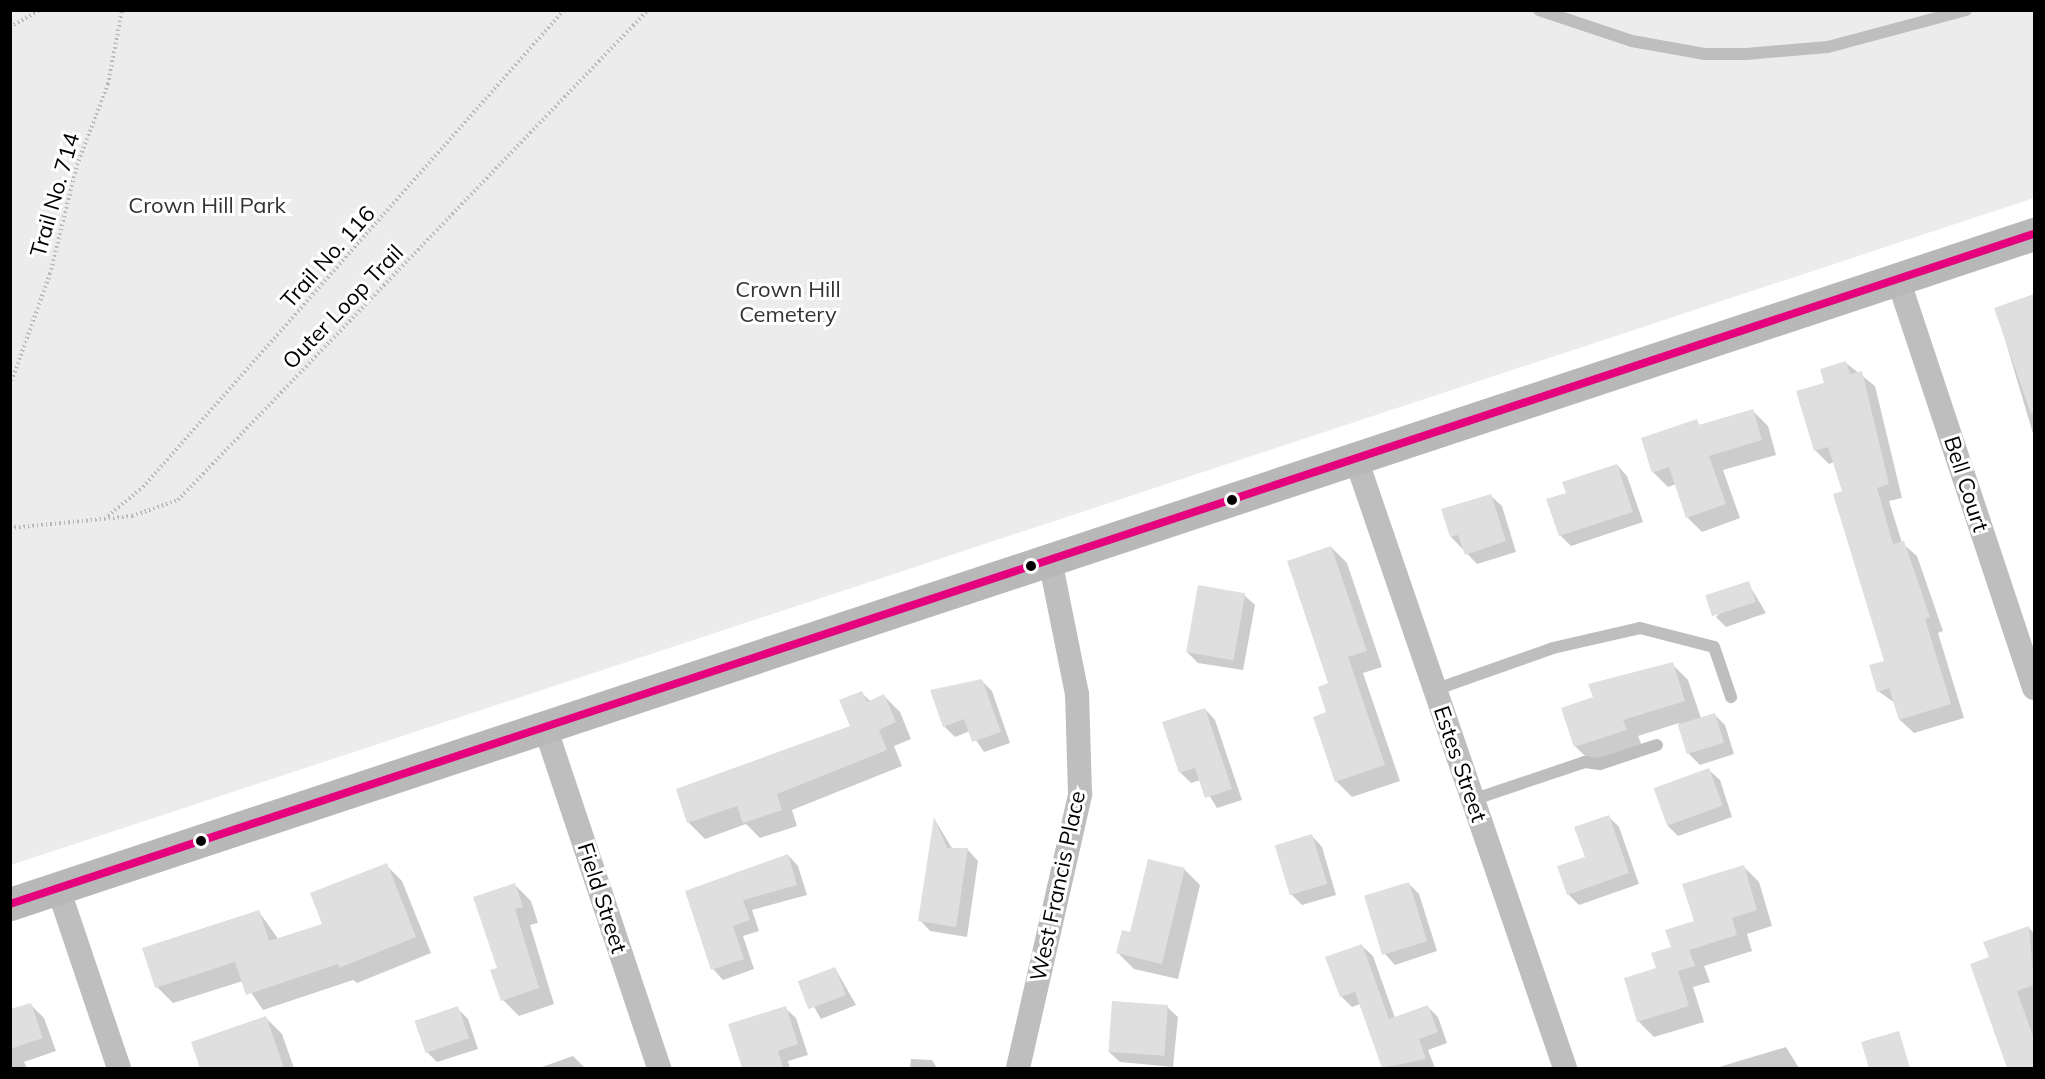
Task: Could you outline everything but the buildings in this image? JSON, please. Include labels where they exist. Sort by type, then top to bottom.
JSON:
[{"type":"street","points":[[10,904],[2034,234]]},
{"type":"street","name":"Bell Court","points":[[1898,279],[2034,688]]},
{"type":"street","name":"Estes Street","points":[[1356,459],[1565,1068]]},
{"type":"street","name":"West Francis Place","points":[[1018,1068],[1080,794],[1077,694],[1050,560]]},
{"type":"street","name":"Field Street","points":[[545,727],[659,1068]]},
{"type":"street","points":[[58,888],[119,1068]]},
{"type":"lane","points":[[1539,10],[1632,41],[1736,54],[1828,47],[1966,10]]},
{"type":"lane","points":[[1434,690],[1553,648],[1640,628],[1714,647],[1731,698]]},
{"type":"lane","points":[[1472,800],[1585,762],[1600,764],[1657,745]]},
{"type":"path","points":[[10,27],[40,10]]},
{"type":"path","name":"Trail No. 714","points":[[10,385],[50,274],[77,165],[108,84],[122,10]]},
{"type":"path","name":"Trail No. 116","points":[[107,517],[143,487],[564,10]]},
{"type":"path","name":"Outer Loop Trail","points":[[10,528],[132,516],[178,500],[212,469],[648,10]]},
{"type":"green space","name":"Crown Hill Cemetery","points":[[10,11],[2034,11],[2034,198],[11,865]]},
{"type":"transit line","points":[[10,904],[2034,234]]},
{"type":"park label","name":"Crown Hill Park","points":[[207,206]]}]
